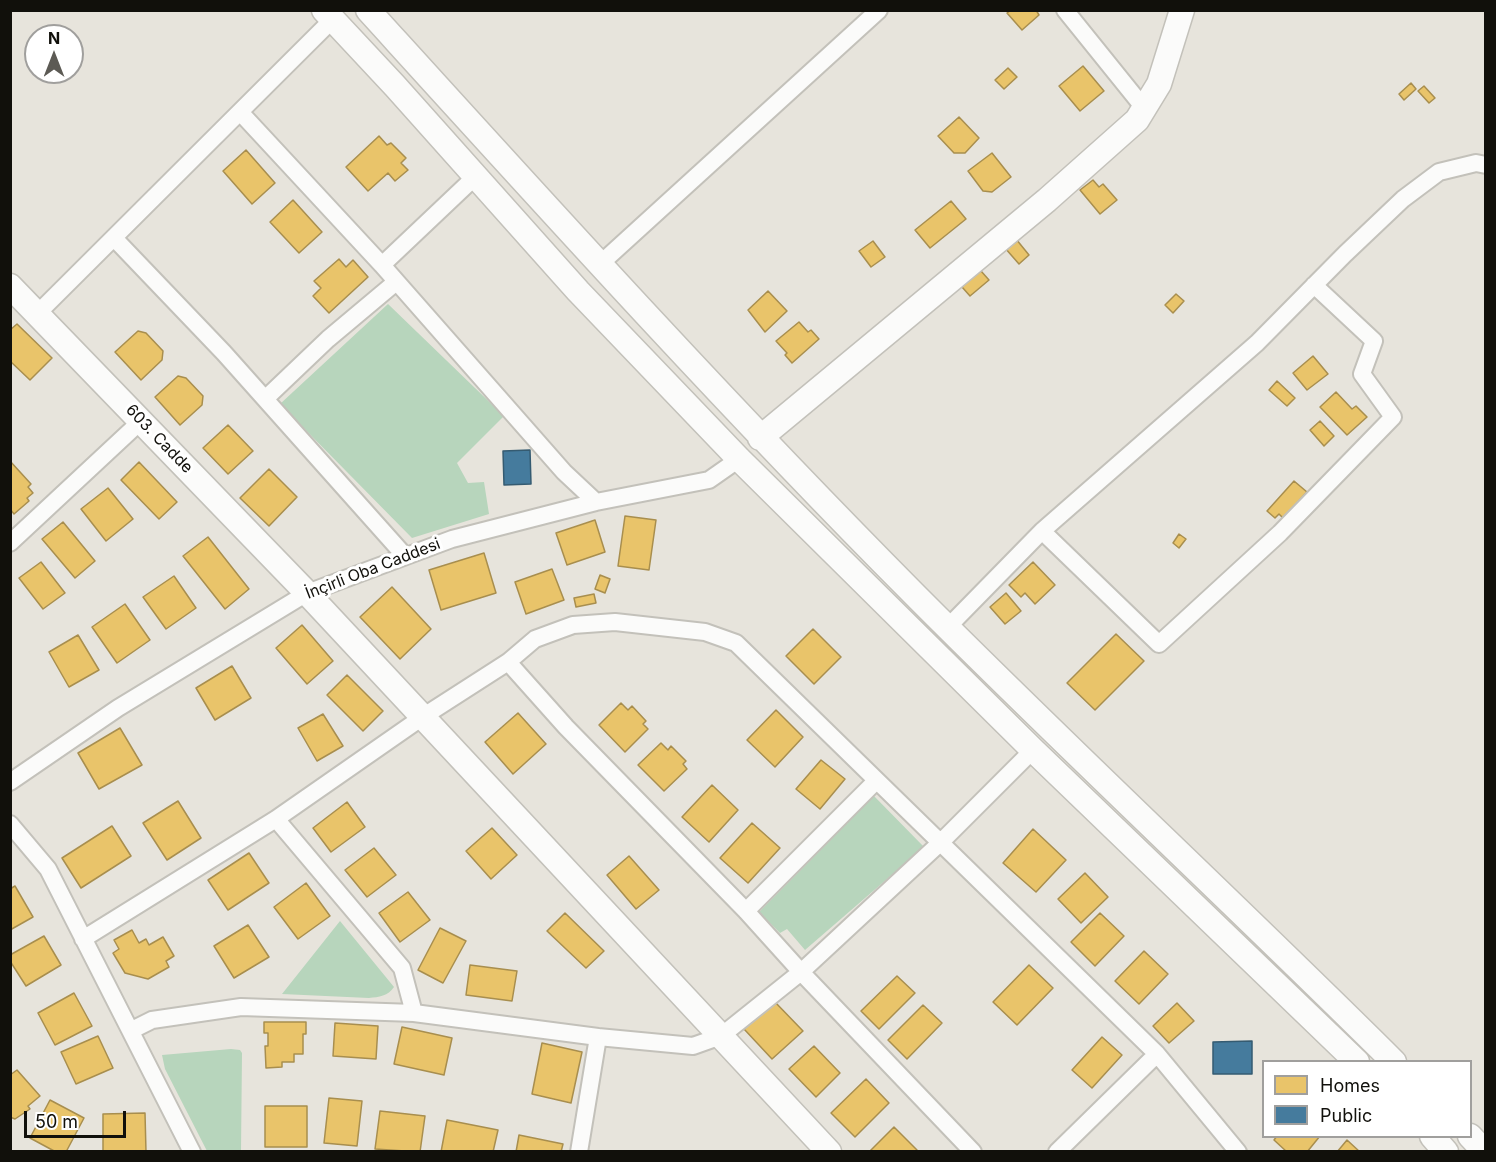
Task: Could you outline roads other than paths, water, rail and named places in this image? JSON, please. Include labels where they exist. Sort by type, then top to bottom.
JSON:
[{"type":"main road","points":[[368,10],[760,438],[948,627],[1392,1060]]},
{"type":"main road","points":[[760,438],[1047,200],[1137,120],[1159,84],[1182,10]]},
{"type":"main road","points":[[328,15],[395,86],[578,291],[739,459],[1033,750],[1355,1060]]},
{"type":"main road","name":"603. Cadde","points":[[10,286],[307,592],[829,1152]]},
{"type":"main road","points":[[1433,1138],[1446,1152]]},
{"type":"main road","points":[[1471,1138],[1485,1152]]},
{"type":"street","points":[[600,265],[879,10]]},
{"type":"street","points":[[1065,10],[1144,108]]},
{"type":"street","points":[[38,313],[240,112],[328,15]]},
{"type":"street","points":[[240,112],[382,265],[564,472],[596,502]]},
{"type":"street","points":[[948,627],[1042,531],[1257,343],[1403,199],[1439,172],[1476,163],[1485,165]]},
{"type":"street","points":[[382,265],[476,176]]},
{"type":"street","points":[[114,238],[224,353],[405,556]]},
{"type":"street","points":[[265,399],[328,339],[396,282]]},
{"type":"street","points":[[1042,531],[1160,644],[1280,533],[1393,417],[1362,374],[1374,341],[1314,285]]},
{"type":"street","points":[[12,538],[141,421]]},
{"type":"street","name":"İnçirli Oba Caddesi","points":[[10,782],[118,708],[307,592],[452,539],[596,502],[710,480],[739,459]]},
{"type":"street","points":[[83,939],[276,819],[424,716],[508,662],[535,639],[573,625],[615,622],[705,632],[736,643],[1157,1054],[1238,1152]]},
{"type":"street","points":[[508,662],[566,727],[746,911],[973,1152]]},
{"type":"street","points":[[132,1030],[152,1020],[241,1007],[414,1012],[598,1037],[693,1046],[722,1036],[801,972],[940,843],[1033,750]]},
{"type":"street","points":[[746,911],[876,781]]},
{"type":"street","points":[[276,819],[402,968],[414,1012]]},
{"type":"street","points":[[10,824],[48,869],[132,1030],[192,1152]]},
{"type":"street","points":[[579,1152],[598,1037]]},
{"type":"street","points":[[1057,1152],[1157,1054]]},
{"type":"street","points":[[1424,1152],[1431,1138]]}]
